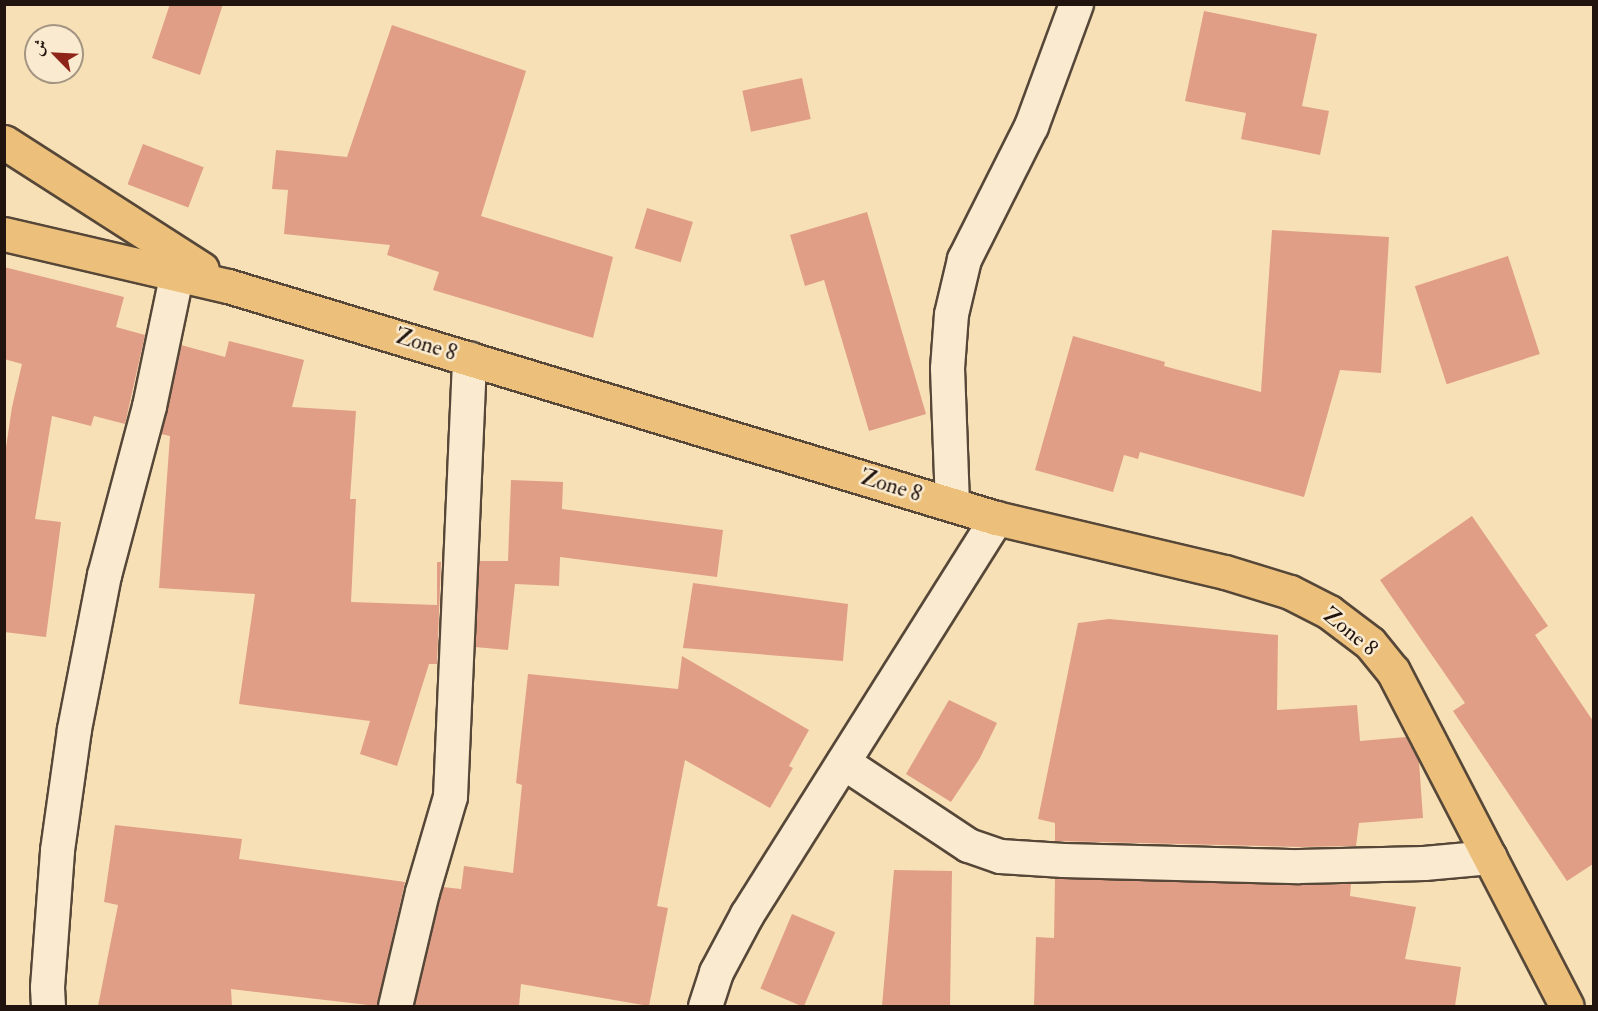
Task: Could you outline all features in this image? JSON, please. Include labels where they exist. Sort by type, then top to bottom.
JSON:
[{"type":"main road","points":[[4,142],[228,286]]},
{"type":"main road","name":"Zone 8","points":[[4,234],[177,272],[228,286],[996,518],[1225,572],[1290,592],[1329,612],[1370,643],[1393,671],[1567,1006]]},
{"type":"street","points":[[952,504],[947,368],[951,314],[964,259],[1031,126],[1077,4]]},
{"type":"street","points":[[48,1006],[47,987],[57,850],[74,729],[104,575],[148,406],[177,272]]},
{"type":"street","points":[[395,1006],[422,892],[450,796],[469,358]]},
{"type":"street","points":[[705,1006],[716,972],[747,914],[996,518]]},
{"type":"street","points":[[843,762],[968,845],[1000,856],[1063,860],[1299,866],[1424,863],[1490,857]]},
{"type":"building","points":[[170,4],[223,4],[200,75],[152,58]]},
{"type":"building","points":[[1204,11],[1317,34],[1302,106],[1329,111],[1320,155],[1241,139],[1246,113],[1185,101]]},
{"type":"building","points":[[392,25],[526,71],[481,216],[613,257],[593,338],[433,290],[439,272],[387,255],[390,245],[284,234],[288,190],[272,189],[276,150],[347,157]]},
{"type":"building","points":[[802,78],[811,119],[751,132],[742,91]]},
{"type":"building","points":[[143,144],[204,167],[188,207],[128,184]]},
{"type":"building","points":[[647,208],[693,222],[681,262],[635,248]]},
{"type":"building","points":[[867,212],[926,414],[869,431],[824,280],[805,286],[790,235]]},
{"type":"building","points":[[1272,230],[1389,237],[1381,373],[1340,370],[1304,497],[1140,452],[1138,459],[1124,455],[1113,492],[1035,470],[1073,336],[1165,362],[1164,366],[1261,392]]},
{"type":"building","points":[[1508,256],[1540,354],[1447,384],[1415,286]]},
{"type":"building","points":[[4,267],[124,297],[116,327],[145,335],[125,424],[94,416],[91,426],[52,416],[35,519],[61,522],[46,637],[4,632],[4,461],[12,407],[22,364],[4,359]]},
{"type":"building","points":[[229,341],[304,360],[292,407],[356,411],[350,499],[356,499],[351,602],[437,605],[437,562],[441,562],[437,664],[429,664],[397,766],[360,754],[370,721],[239,704],[255,594],[159,588],[170,436],[161,434],[181,345],[225,357]]},
{"type":"building","points":[[511,480],[563,482],[562,509],[723,530],[717,577],[560,557],[559,586],[515,584],[508,650],[475,647],[479,561],[508,561]]},
{"type":"building","points":[[1472,516],[1548,626],[1535,635],[1593,721],[1593,864],[1567,881],[1453,711],[1465,703],[1380,580]]},
{"type":"building","points":[[693,583],[848,604],[843,661],[683,648]]},
{"type":"building","points":[[1109,619],[1278,635],[1277,710],[1357,705],[1360,741],[1406,737],[1419,762],[1423,818],[1359,823],[1356,846],[1299,847],[1055,841],[1055,823],[1038,819],[1078,623]]},
{"type":"building","points":[[682,656],[809,730],[789,766],[793,768],[770,808],[685,760],[657,906],[668,908],[649,1006],[521,984],[519,1006],[414,1006],[443,887],[461,889],[464,866],[513,873],[522,785],[516,783],[528,674],[678,689]]},
{"type":"building","points":[[949,700],[997,723],[980,758],[951,802],[906,774]]},
{"type":"building","points":[[115,825],[242,839],[239,859],[405,882],[377,1006],[231,989],[232,1006],[98,1006],[118,905],[104,902]]},
{"type":"building","points":[[894,870],[952,871],[950,1006],[882,1006]]},
{"type":"building","points":[[1055,878],[1299,885],[1351,884],[1350,896],[1416,907],[1405,959],[1461,967],[1455,1006],[1034,1006],[1036,937],[1054,938]]},
{"type":"building","points":[[792,914],[835,932],[804,1006],[760,989]]}]
